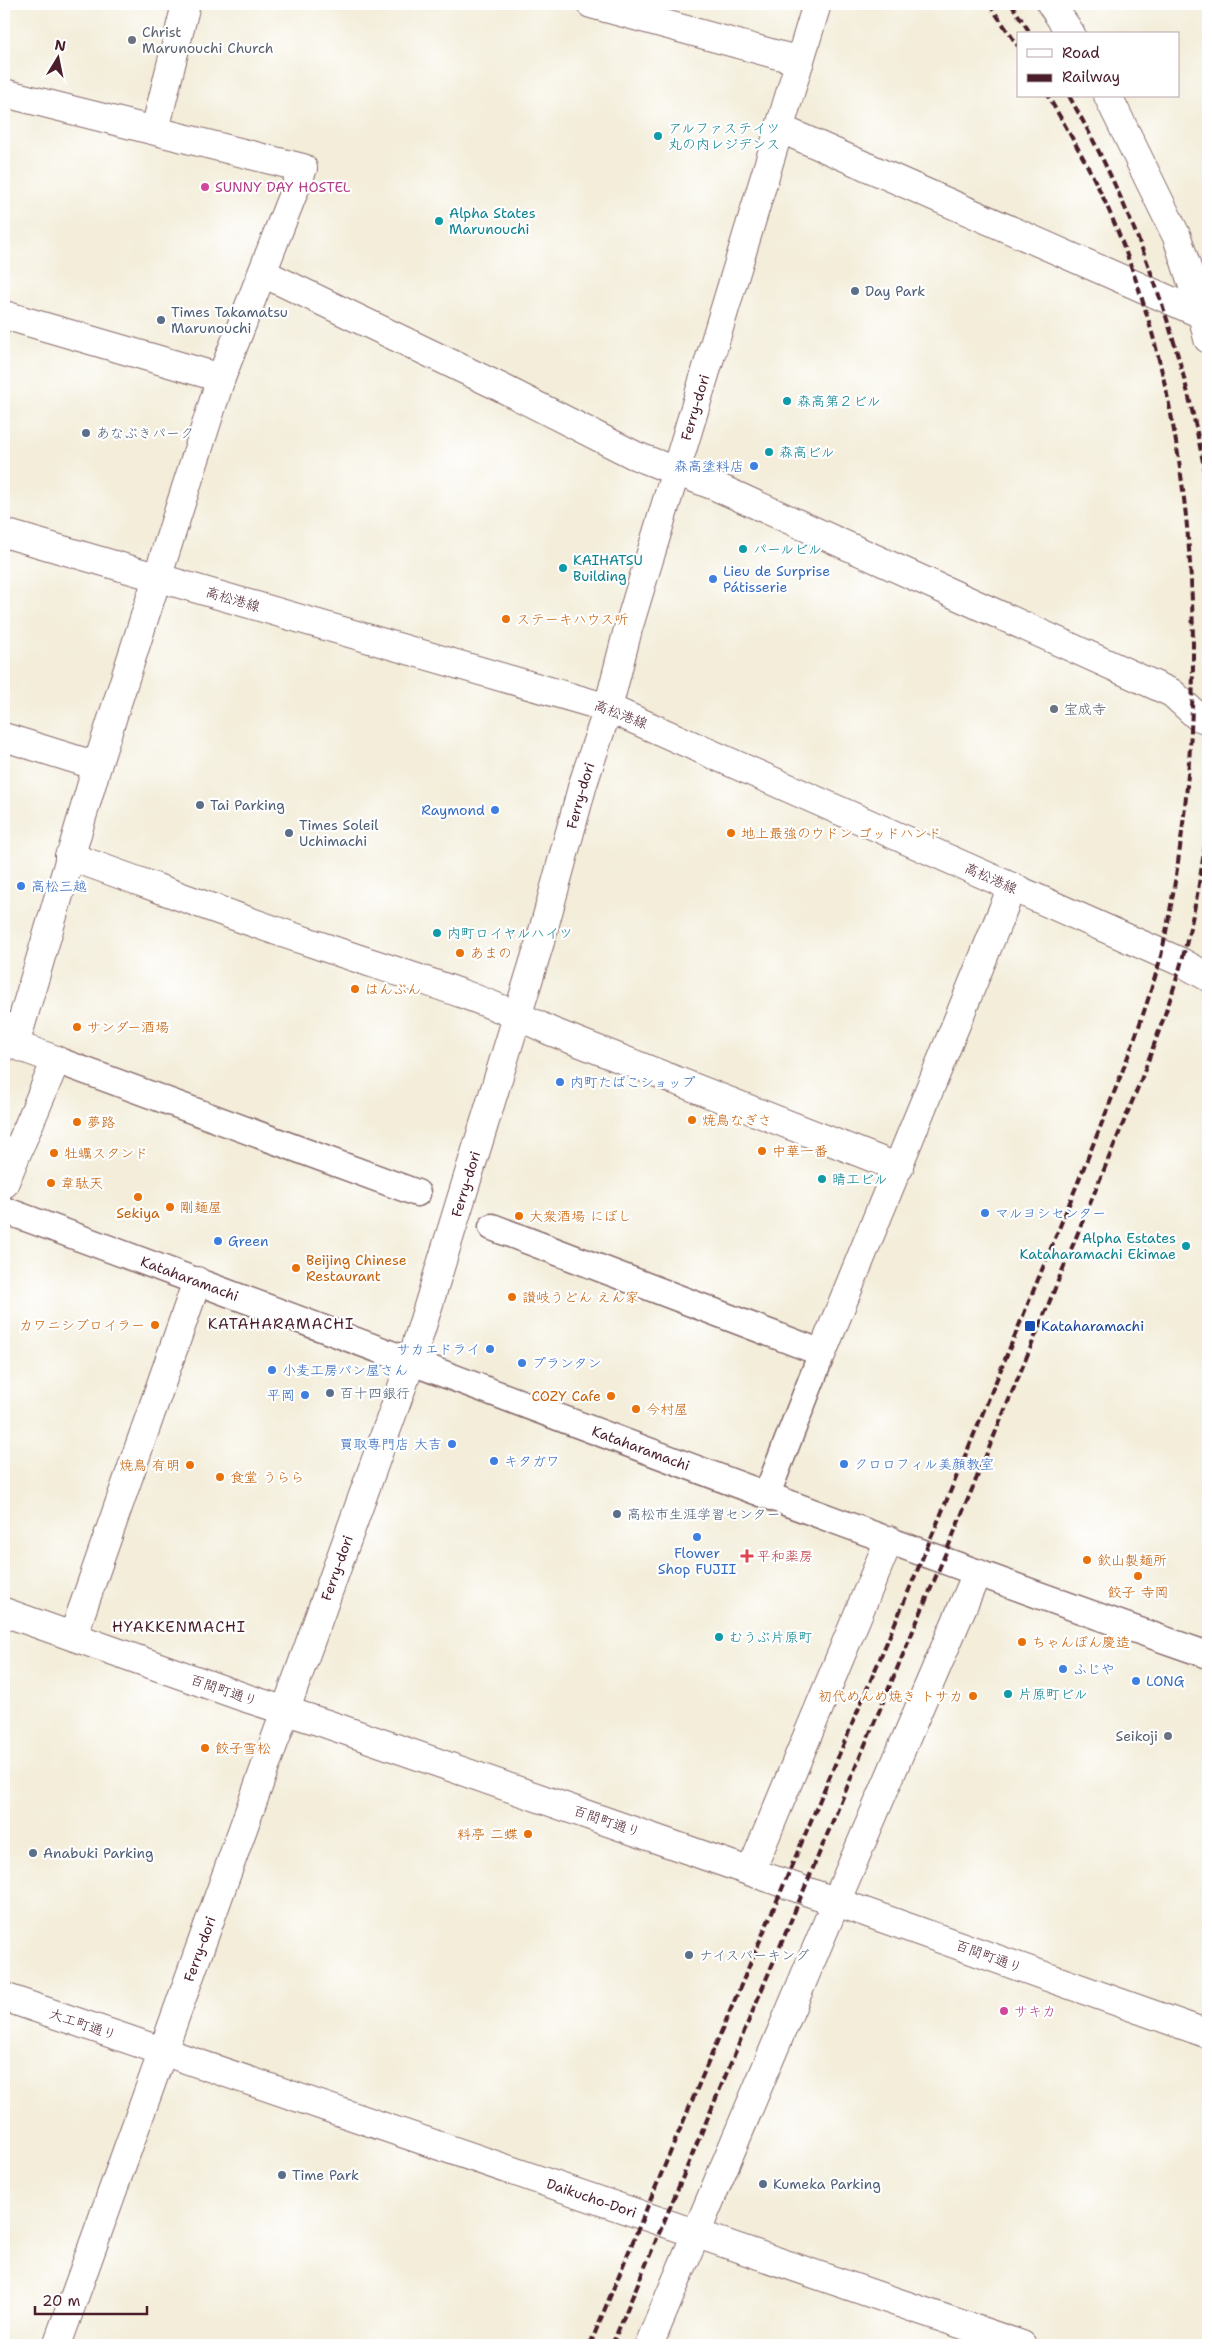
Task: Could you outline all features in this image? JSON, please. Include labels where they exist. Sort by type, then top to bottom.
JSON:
[{"type":"street","points":[[156,130],[186,4]]},
{"type":"street","points":[[591,4],[800,61]]},
{"type":"street","name":"Ferry-dori","points":[[57,2345],[412,1362],[540,942],[583,784],[608,708],[628,629],[817,4]]},
{"type":"street","points":[[1051,4],[1070,32]]},
{"type":"street","points":[[4,93],[303,168],[221,378],[69,856],[15,1045],[417,1193]]},
{"type":"street","points":[[1109,98],[1177,237],[1206,323]]},
{"type":"street","points":[[779,128],[1206,323]]},
{"type":"street","points":[[263,273],[634,455],[717,487],[1172,693],[1197,716],[1208,720]]},
{"type":"street","points":[[4,315],[221,378]]},
{"type":"street","name":"高松港線","points":[[4,533],[608,708],[1181,962],[1208,976]]},
{"type":"street","points":[[4,737],[97,766]]},
{"type":"street","points":[[69,856],[517,1014],[550,1031],[899,1168]]},
{"type":"street","points":[[767,1494],[822,1353],[1012,887]]},
{"type":"street","points":[[4,1184],[56,1060]]},
{"type":"street","name":"Kataharamachi","points":[[4,1210],[977,1573],[1208,1655]]},
{"type":"street","points":[[492,1227],[822,1353]]},
{"type":"street","points":[[73,1636],[197,1281]]},
{"type":"street","points":[[751,1872],[889,1540]]},
{"type":"street","points":[[649,2345],[977,1573]]},
{"type":"street","name":"百間町通り","points":[[4,1612],[246,1698],[751,1872],[1208,2034]]},
{"type":"street","name":"大工町通り","points":[[4,1997],[162,2052]]},
{"type":"street","name":"Daikucho-Dori","points":[[162,2052],[1022,2345]]},
{"type":"railway","points":[[989,4],[1017,45]]},
{"type":"railway","points":[[1011,4],[1030,32]]},
{"type":"railway","points":[[590,2345],[936,1526],[1074,1192],[1132,1046],[1161,956],[1177,866],[1188,772],[1193,676],[1191,580],[1182,484],[1166,390],[1142,299],[1110,213],[1081,154],[1049,98]]},
{"type":"railway","points":[[1070,98],[1117,190],[1138,238],[1156,287],[1186,387],[1208,490]]},
{"type":"railway","points":[[612,2345],[942,1562],[1141,1080],[1168,1006],[1185,951],[1198,891],[1208,823]]},
{"type":"place","name":"Christ Marunouchi Church","points":[[132,40]]},
{"type":"place","name":"アルファステイツ 丸の内レジデンス","points":[[658,136]]},
{"type":"place","name":"SUNNY DAY HOSTEL","points":[[205,187]]},
{"type":"place","name":"Alpha States Marunouchi","points":[[439,221]]},
{"type":"place","name":"Day Park","points":[[855,291]]},
{"type":"place","name":"Times Takamatsu Marunouchi","points":[[161,320]]},
{"type":"place","name":"森高第２ビル","points":[[787,401]]},
{"type":"place","name":"あなぶきパーク","points":[[86,433]]},
{"type":"place","name":"森高ビル","points":[[769,452]]},
{"type":"place","name":"森高塗料店","points":[[754,466]]},
{"type":"place","name":"パールビル","points":[[743,549]]},
{"type":"place","name":"KAIHATSU Building","points":[[563,568]]},
{"type":"place","name":"Lieu de Surprise Pátisserie","points":[[713,579]]},
{"type":"place","name":"ステーキハウス听","points":[[506,619]]},
{"type":"place","name":"宝成寺","points":[[1054,709]]},
{"type":"place","name":"Tai Parking","points":[[200,805]]},
{"type":"place","name":"Raymond","points":[[495,810]]},
{"type":"place","name":"Times Soleil Uchimachi","points":[[289,833]]},
{"type":"place","name":"地上最強のウドン ゴッドハンド","points":[[731,833]]},
{"type":"place","name":"高松三越","points":[[21,886]]},
{"type":"place","name":"内町ロイヤルハイツ","points":[[437,933]]},
{"type":"place","name":"あまの","points":[[460,953]]},
{"type":"place","name":"はんぶん","points":[[355,989]]},
{"type":"place","name":"サンダー酒場","points":[[77,1027]]},
{"type":"place","name":"内町たばこショップ","points":[[560,1082]]},
{"type":"place","name":"焼鳥なぎさ","points":[[692,1120]]},
{"type":"place","name":"夢路","points":[[77,1122]]},
{"type":"place","name":"中華一番","points":[[762,1151]]},
{"type":"place","name":"牡蠣スタンド","points":[[54,1153]]},
{"type":"place","name":"晴工ビル","points":[[822,1179]]},
{"type":"place","name":"韋駄天","points":[[51,1183]]},
{"type":"place","name":"Sekiya","points":[[138,1197]]},
{"type":"place","name":"剛麺屋","points":[[170,1207]]},
{"type":"place","name":"マルヨシセンター","points":[[985,1213]]},
{"type":"place","name":"大衆酒場 にぼし","points":[[519,1216]]},
{"type":"place","name":"Green","points":[[218,1241]]},
{"type":"place","name":"Alpha Estates Kataharamachi Ekimae","points":[[1186,1246]]},
{"type":"place","name":"Beijing Chinese Restaurant","points":[[296,1268]]},
{"type":"place","name":"讃岐うどん えん家","points":[[512,1297]]},
{"type":"place","name":"カワニシブロイラー","points":[[155,1325]]},
{"type":"place","name":"Kataharamachi","points":[[1030,1326]]},
{"type":"place","name":"サカエドライ","points":[[490,1349]]},
{"type":"place","name":"プランタン","points":[[522,1363]]},
{"type":"place","name":"小麦工房パン屋さん","points":[[272,1370]]},
{"type":"place","name":"百十四銀行","points":[[330,1393]]},
{"type":"place","name":"平岡","points":[[305,1395]]},
{"type":"place","name":"COZY Cafe","points":[[611,1396]]},
{"type":"place","name":"今村屋","points":[[636,1409]]},
{"type":"place","name":"買取専門店 大吉","points":[[452,1444]]},
{"type":"place","name":"キタガワ","points":[[494,1461]]},
{"type":"place","name":"クロロフィル美顔教室","points":[[844,1464]]},
{"type":"place","name":"焼鳥 有明","points":[[190,1465]]},
{"type":"place","name":"食堂 うらら","points":[[220,1477]]},
{"type":"place","name":"高松市生涯学習センター","points":[[617,1514]]},
{"type":"place","name":"Flower Shop FUJII","points":[[697,1537]]},
{"type":"place","name":"平和薬房","points":[[747,1556]]},
{"type":"place","name":"欽山製麺所","points":[[1087,1560]]},
{"type":"place","name":"餃子 寺岡","points":[[1138,1576]]},
{"type":"place","name":"むうぶ片原町","points":[[719,1637]]},
{"type":"place","name":"ちゃんぽん慶造","points":[[1022,1642]]},
{"type":"place","name":"ふじや","points":[[1063,1669]]},
{"type":"place","name":"LONG","points":[[1136,1681]]},
{"type":"place","name":"片原町ビル","points":[[1008,1694]]},
{"type":"place","name":"初代めんめ焼き トサカ","points":[[973,1696]]},
{"type":"place","name":"Seikoji","points":[[1168,1736]]},
{"type":"place","name":"餃子雪松","points":[[205,1748]]},
{"type":"place","name":"料亭 二蝶","points":[[528,1834]]},
{"type":"place","name":"Anabuki Parking","points":[[33,1853]]},
{"type":"place","name":"ナイスパーキング","points":[[689,1955]]},
{"type":"place","name":"サキカ","points":[[1004,2011]]},
{"type":"place","name":"Time Park","points":[[282,2175]]},
{"type":"place","name":"Kumeka Parking","points":[[763,2184]]},
{"type":"district","name":"KATAHARAMACHI","points":[[281,1324]]},
{"type":"district","name":"HYAKKENMACHI","points":[[179,1627]]}]
